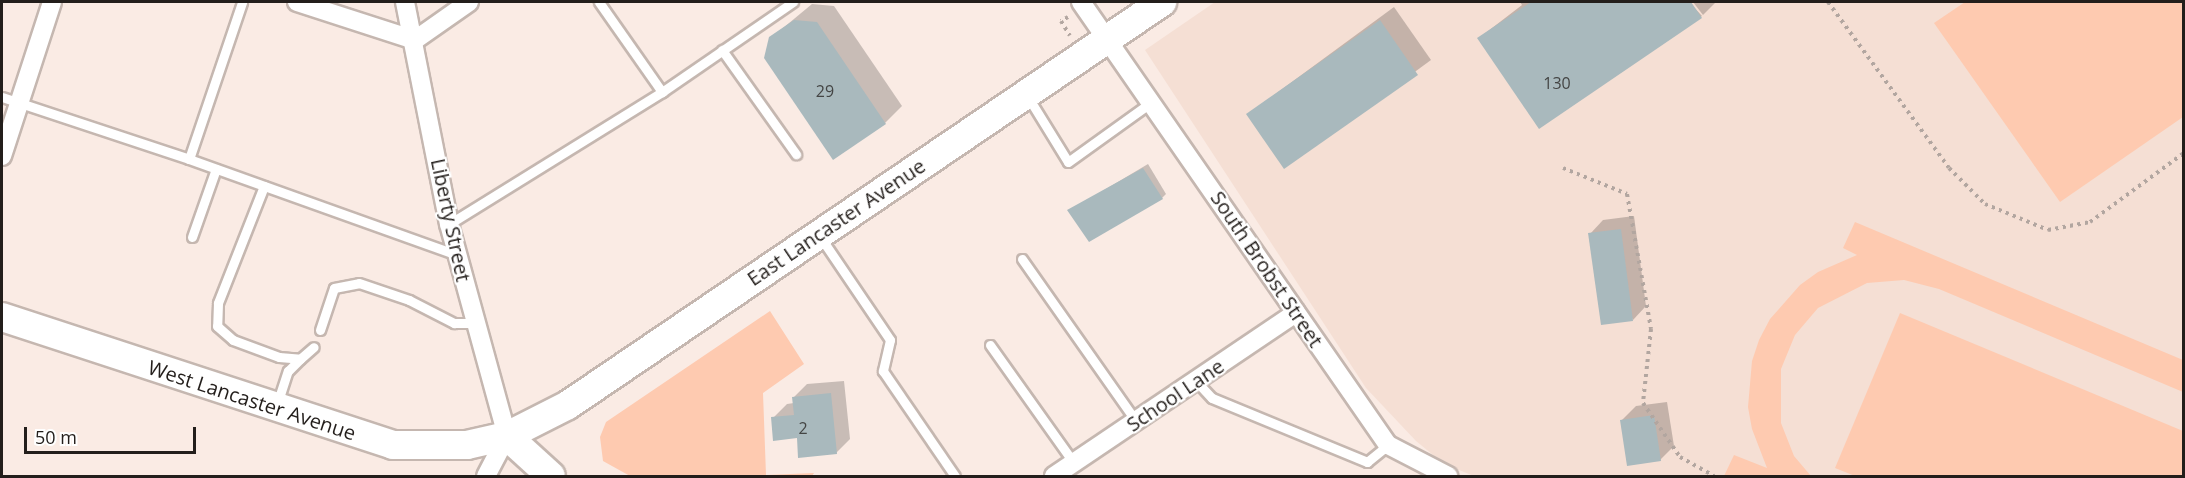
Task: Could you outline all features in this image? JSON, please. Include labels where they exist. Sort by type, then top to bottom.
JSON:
[{"type":"main road","name":"East Lancaster Avenue","points":[[507,436],[568,405],[1162,2]]},
{"type":"main road","name":"West Lancaster Avenue","points":[[2,317],[393,445],[467,445],[507,436]]},
{"type":"main road","points":[[507,436],[551,477]]},
{"type":"street","points":[[2,156],[52,2]]},
{"type":"street","points":[[297,2],[415,40],[469,2]]},
{"type":"street","name":"Liberty Street","points":[[405,2],[415,40],[449,224],[474,323],[507,436]]},
{"type":"street","name":"South Brobst Street","points":[[1081,2],[1153,101],[1388,445],[1448,477]]},
{"type":"street","name":"School Lane","points":[[1054,477],[1296,313]]},
{"type":"street","points":[[486,477],[507,436]]},
{"type":"lane","points":[[189,159],[242,2]]},
{"type":"lane","points":[[598,2],[662,92]]},
{"type":"lane","points":[[449,224],[662,92],[793,2]]},
{"type":"lane","points":[[722,50],[796,154]]},
{"type":"lane","points":[[1025,93],[1068,162],[1153,101]]},
{"type":"lane","points":[[2,97],[189,159],[457,255]]},
{"type":"lane","points":[[192,237],[216,169]]},
{"type":"lane","points":[[264,186],[218,303],[217,326],[233,340],[279,357],[300,359]]},
{"type":"lane","points":[[819,235],[890,340],[883,371],[955,477]]},
{"type":"lane","points":[[1022,259],[1136,421]]},
{"type":"lane","points":[[320,330],[334,288],[359,283],[409,300],[454,323],[474,323]]},
{"type":"lane","points":[[990,345],[1074,463]]},
{"type":"lane","points":[[275,408],[288,371],[314,347]]},
{"type":"lane","points":[[1196,381],[1212,398],[1367,462],[1388,445]]},
{"type":"path","points":[[1828,2],[1949,168],[1985,204],[2048,230],[2090,222],[2184,153]]},
{"type":"path","points":[[1563,168],[1627,194],[1651,329],[1643,403],[1680,457],[1714,477]]},
{"type":"shaded area","points":[[1215,2],[2183,2],[2183,476],[1474,476],[1444,464],[1416,441],[1366,388],[1145,50]]},
{"type":"shaded area","points":[[1965,2],[2183,2],[2183,117],[2060,202],[1934,23]]},
{"type":"shaded area","points":[[1855,222],[2183,360],[2183,392],[1939,289],[1904,280],[1867,283],[1818,308],[1795,335],[1781,369],[1781,423],[1794,456],[1811,476],[1724,476],[1734,455],[1767,468],[1752,429],[1748,407],[1752,361],[1759,340],[1770,319],[1800,285],[1818,272],[1857,255],[1843,248]]},
{"type":"shaded area","points":[[770,311],[804,364],[763,393],[766,475],[814,473],[812,476],[630,476],[603,461],[600,437],[606,422]]},
{"type":"shaded area","points":[[1900,313],[2183,431],[2183,476],[1855,476],[1835,468]]},
{"type":"building","points":[[1531,2],[1691,2],[1702,18],[1539,129],[1477,38]]},
{"type":"building","points":[[794,20],[817,22],[886,124],[833,160],[764,58],[769,37]]},
{"type":"building","points":[[1380,20],[1418,75],[1284,169],[1246,114]]},
{"type":"building","points":[[1143,168],[1163,199],[1089,242],[1067,210]]},
{"type":"building","points":[[1621,229],[1633,321],[1601,325],[1588,233]]},
{"type":"building","points":[[831,393],[837,454],[798,458],[797,438],[773,441],[771,417],[794,415],[792,397]]},
{"type":"building","points":[[1654,415],[1661,461],[1627,466],[1620,420]]}]
